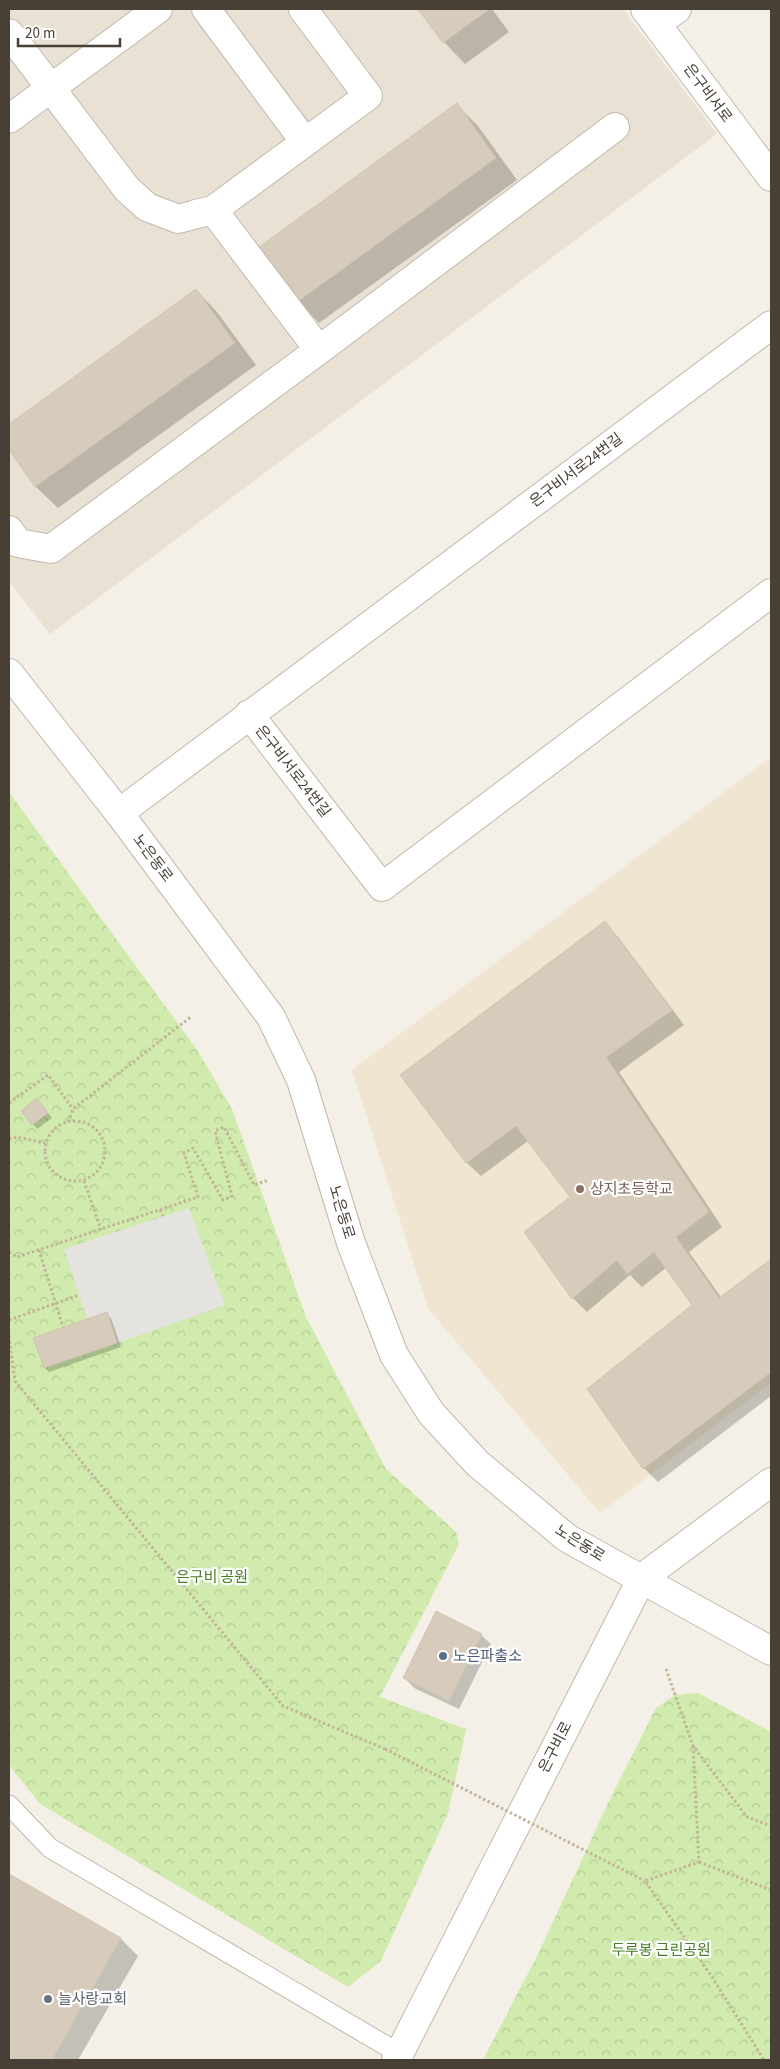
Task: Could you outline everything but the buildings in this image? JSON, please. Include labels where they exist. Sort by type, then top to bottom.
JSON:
[{"type":"street","points":[[9,119],[158,9]]},
{"type":"street","points":[[206,9],[305,142]]},
{"type":"street","points":[[9,33],[127,189],[147,207],[178,219],[213,210],[368,96],[303,9]]},
{"type":"street","name":"은구비서로","points":[[659,14],[771,177]]},
{"type":"street","points":[[9,530],[18,543],[51,548],[319,350],[614,127]]},
{"type":"street","points":[[213,210],[319,350]]},
{"type":"street","name":"은구비서로24번길","points":[[771,324],[249,714],[382,887],[771,593]]},
{"type":"street","name":"노은동로","points":[[9,673],[119,812],[271,1016],[300,1080],[351,1243],[394,1355],[431,1413],[477,1463],[567,1538],[771,1651]]},
{"type":"street","points":[[119,812],[249,714]]},
{"type":"street","name":"은구비로","points":[[398,2057],[642,1578],[771,1482]]},
{"type":"lane","points":[[9,1805],[50,1848],[398,2057]]},
{"type":"path","points":[[68,1122],[73,1109],[192,1016]]},
{"type":"path","points":[[9,1103],[48,1075],[73,1109]]},
{"type":"path","points":[[68,1122],[83,1122],[97,1130],[104,1143],[105,1158],[97,1172],[84,1181],[67,1181],[53,1173],[46,1159],[45,1143],[54,1129],[68,1122]]},
{"type":"path","points":[[9,1252],[17,1257],[198,1197],[184,1153],[193,1148],[223,1200],[232,1196],[215,1131],[224,1127],[254,1185],[270,1180]]},
{"type":"path","points":[[9,1139],[18,1137],[45,1143]]},
{"type":"path","points":[[84,1181],[101,1230]]},
{"type":"path","points":[[160,1210],[163,1216]]},
{"type":"path","points":[[39,1250],[63,1327]]},
{"type":"path","points":[[9,1320],[79,1295]]},
{"type":"path","points":[[9,1336],[14,1381],[283,1706],[385,1749],[645,1881],[712,1977],[764,2060]]},
{"type":"path","points":[[666,1669],[693,1746],[699,1862]]},
{"type":"path","points":[[693,1746],[746,1817],[771,1826]]},
{"type":"path","points":[[645,1881],[699,1862],[771,1890]]},
{"type":"shaded area","points":[[9,9],[623,9],[717,134],[50,634],[9,582]]},
{"type":"shaded area","name":"상지초등학교","points":[[771,757],[771,1383],[600,1513],[428,1308],[352,1070]]},
{"type":"shaded area","points":[[189,1208],[225,1305],[117,1343],[107,1312],[87,1319],[64,1249]]},
{"type":"green space","name":"은구비 공원","points":[[9,792],[198,1051],[232,1109],[306,1317],[386,1469],[456,1532],[459,1544],[380,1697],[466,1729],[448,1813],[381,1961],[348,1987],[40,1804],[9,1765]]},
{"type":"green space","name":"두루봉 근린공원","points":[[698,1693],[771,1732],[771,2060],[483,2060],[539,1952],[609,1801],[656,1708],[675,1695]]},
{"type":"place","name":"상지초등학교","points":[[580,1189]]},
{"type":"place","name":"노은파출소","points":[[443,1656]]},
{"type":"place","name":"늘사랑교회","points":[[48,1999]]}]
